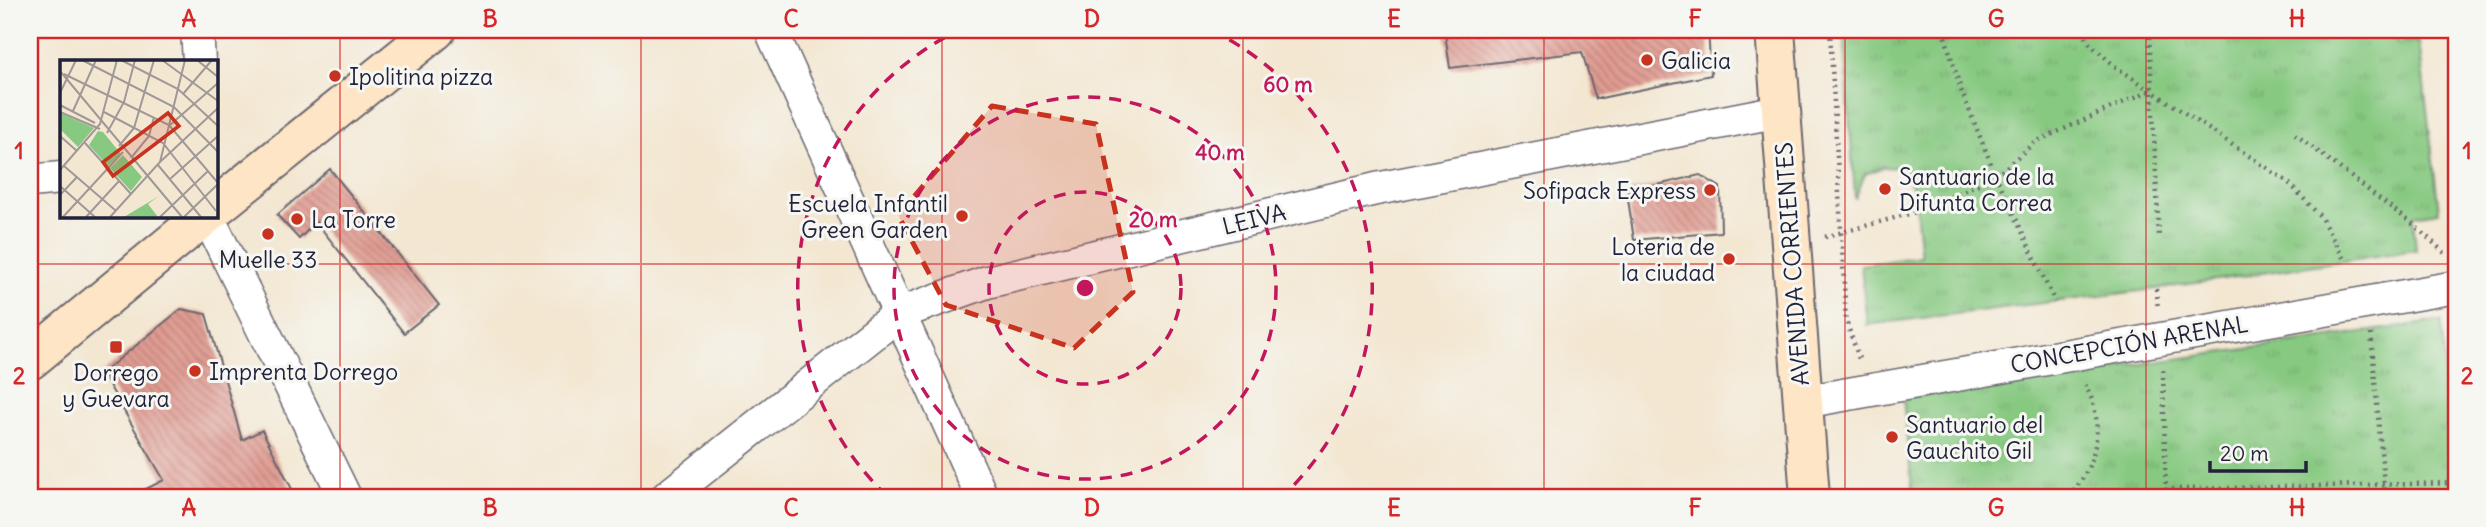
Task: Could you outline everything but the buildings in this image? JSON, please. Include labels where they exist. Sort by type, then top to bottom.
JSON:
[{"type":"main road","points":[[217,206],[436,30]]},
{"type":"main road","name":"AVENIDA CORRIENTES","points":[[1775,30],[1810,497]]},
{"type":"main road","points":[[30,360],[205,217]]},
{"type":"street","points":[[197,30],[199,60]]},
{"type":"street","points":[[771,30],[982,497]]},
{"type":"street","name":"LEIVA","points":[[667,497],[900,313],[986,282],[1376,189],[1780,111]]},
{"type":"street","points":[[30,181],[60,178]]},
{"type":"street","points":[[208,217],[345,497]]},
{"type":"street","name":"CONCEPCIÓN ARENAL","points":[[1803,402],[2456,287]]},
{"type":"path","points":[[1830,30],[1846,320],[1870,390]]},
{"type":"path","points":[[1943,30],[1961,90],[1996,176],[2055,302]]},
{"type":"path","points":[[2083,30],[2089,43],[2107,59],[2288,182],[2320,216],[2345,261]]},
{"type":"path","points":[[2149,30],[2159,238]]},
{"type":"path","points":[[1791,248],[1916,212],[1996,176],[2035,142],[2151,90]]},
{"type":"path","points":[[2295,134],[2414,225],[2456,264]]},
{"type":"path","points":[[2156,289],[2161,339],[2165,494]]},
{"type":"path","points":[[2371,331],[2385,497]]},
{"type":"path","points":[[2071,495],[2084,477],[2094,455],[2097,424],[2094,400],[2083,382]]},
{"type":"path","points":[[1913,495],[2165,494],[2456,483]]},
{"type":"highlighted area","points":[[992,106],[1096,124],[1133,292],[1074,348],[946,305],[898,215]]},
{"type":"green space","points":[[1843,30],[2370,30],[2371,34],[2396,31],[2396,42],[2419,42],[2439,212],[2413,216],[2416,250],[2156,289],[1867,325],[1861,265],[1921,256],[1914,190],[1903,168],[1883,167],[1865,174],[1855,199]]},
{"type":"green space","points":[[2441,321],[2456,497],[1913,497],[1903,398]]},
{"type":"place","name":"Galicia","points":[[1647,60]]},
{"type":"place","name":"Ipolitina pizza","points":[[335,76]]},
{"type":"place","name":"Santuario de la Difunta Correa","points":[[1885,189]]},
{"type":"place","name":"Sofipack Express","points":[[1710,190]]},
{"type":"place","name":"Escuela Infantil Green Garden","points":[[962,216]]},
{"type":"place","name":"La Torre","points":[[297,219]]},
{"type":"place","name":"Muelle 33","points":[[268,234]]},
{"type":"place","name":"Loteria de la ciudad","points":[[1729,259]]},
{"type":"place","name":"Dorrego y Guevara","points":[[116,347]]},
{"type":"place","name":"Imprenta Dorrego","points":[[195,371]]},
{"type":"place","name":"Santuario del Gauchito Gil","points":[[1892,437]]}]
